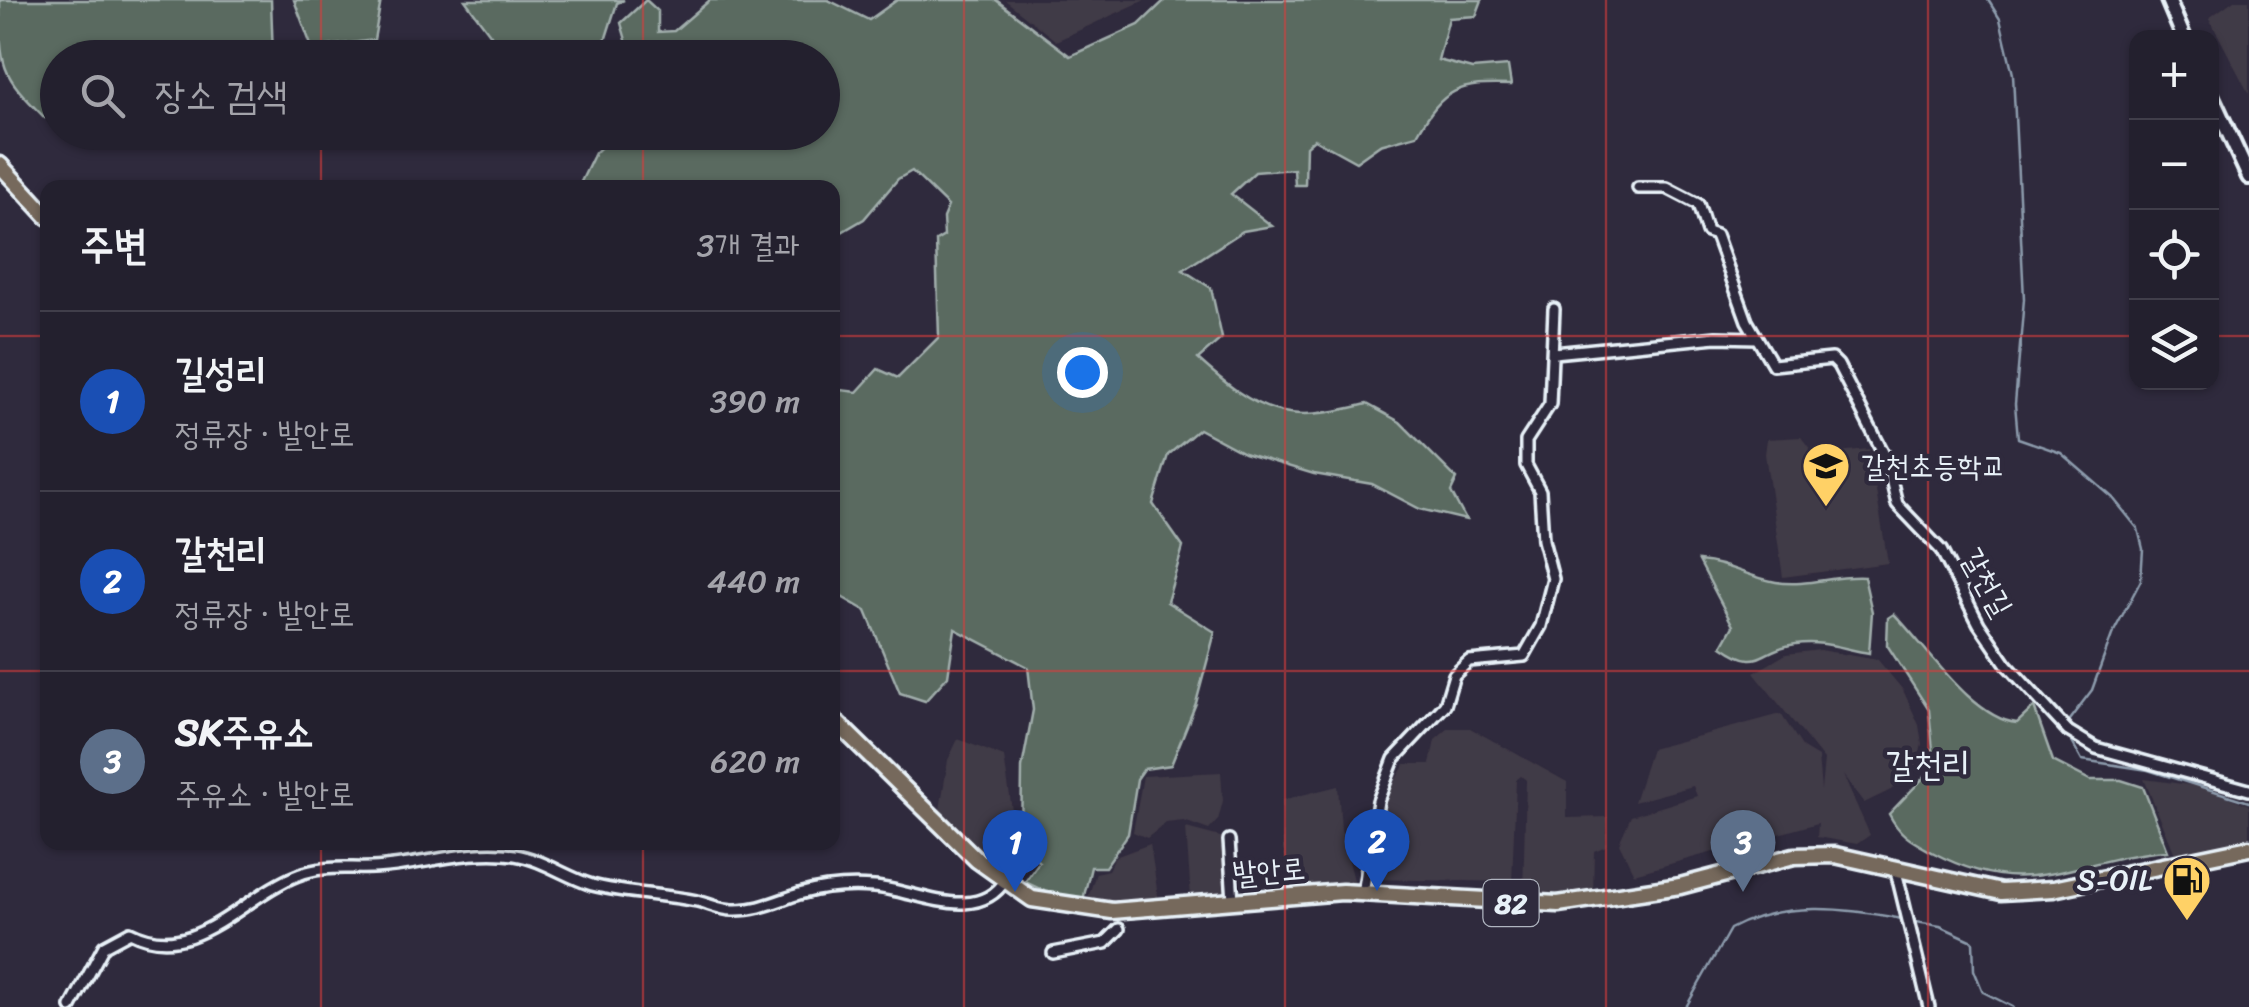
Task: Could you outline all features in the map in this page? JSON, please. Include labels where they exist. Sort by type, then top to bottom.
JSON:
[{"type":"main road","points":[[2168,0],[2181,30]]},
{"type":"main road","points":[[2219,112],[2249,177]]},
{"type":"main road","points":[[0,165],[40,208]]},
{"type":"main road","name":"발안로","points":[[840,726],[951,836],[1032,899],[1117,912],[1363,893],[1558,904],[1680,886],[1794,856],[1835,856],[2002,892],[2053,889],[2249,848]]},
{"type":"street","name":"갈천길","points":[[1638,188],[1667,188],[1698,204],[1707,232],[1716,234],[1730,282],[1774,365],[1832,359],[1838,365],[1886,458],[1897,504],[1940,550],[1979,624],[2007,665],[2068,731],[2096,748],[2249,790]]},
{"type":"street","points":[[1363,893],[1378,801],[1394,758],[1445,705],[1454,675],[1469,661],[1524,656],[1541,626],[1553,579],[1542,540],[1540,491],[1526,465],[1526,440],[1550,404],[1554,310]]},
{"type":"street","points":[[1554,353],[1716,337],[1757,338]]},
{"type":"street","points":[[1229,840],[1233,901]]},
{"type":"street","points":[[71,1007],[88,968],[104,946],[117,938],[130,932],[148,941],[169,944],[192,938],[257,894],[300,874],[336,867],[373,868],[488,852],[519,856],[590,884],[732,910],[766,907],[802,894],[850,885],[890,888],[953,906],[987,897],[1000,890],[1006,880]]},
{"type":"street","points":[[1896,867],[1902,905],[1930,1007]]},
{"type":"street","points":[[1053,953],[1105,943],[1119,929]]},
{"type":"shaded area","points":[[1005,0],[1145,0],[1056,41]]},
{"type":"shaded area","points":[[2234,0],[2249,0],[2249,94],[2219,30],[2209,18]]},
{"type":"shaded area","name":"갈천초등학교","points":[[1801,437],[1814,454],[1869,449],[1888,563],[1783,577],[1765,454],[1767,439]]},
{"type":"shaded area","points":[[1820,650],[1878,660],[1903,690],[1919,725],[1922,744],[1918,762],[1891,790],[1864,803],[1843,775],[1870,835],[1857,844],[1817,837],[1818,823],[1634,874],[1619,843],[1631,816],[1697,796],[1693,786],[1634,802],[1651,749],[1781,714],[1803,748],[1818,757],[1821,790],[1824,760],[1754,673],[1786,654]]},
{"type":"shaded area","points":[[1449,728],[1470,728],[1567,782],[1567,818],[1608,817],[1606,846],[1594,851],[1593,895],[1523,893],[1526,780],[1521,776],[1516,780],[1512,882],[1370,879],[1387,794],[1405,764],[1430,764],[1435,740]]},
{"type":"shaded area","points":[[958,739],[1004,757],[1012,810],[1007,839],[1000,847],[978,857],[939,816],[948,760]]},
{"type":"shaded area","points":[[1221,772],[1223,801],[1218,820],[1209,830],[1184,821],[1166,823],[1147,838],[1133,832],[1143,776]]},
{"type":"shaded area","points":[[2144,779],[2198,786],[2249,805],[2249,839],[2175,854]]},
{"type":"shaded area","points":[[1338,786],[1341,830],[1355,884],[1294,888],[1283,849],[1282,800]]},
{"type":"shaded area","points":[[1186,828],[1224,838],[1225,895],[1191,898]]},
{"type":"shaded area","points":[[1150,844],[1159,902],[1086,904],[1096,873],[1108,870],[1115,857]]},
{"type":"shaded area","points":[[1017,849],[1032,863],[1017,881],[989,862]]},
{"type":"green space","points":[[0,0],[271,0],[272,40],[40,40],[40,113],[11,79],[1,41]]},
{"type":"green space","points":[[294,0],[381,0],[374,40],[309,40]]},
{"type":"green space","points":[[465,0],[624,0],[617,3],[605,40],[488,40],[491,35]]},
{"type":"green space","points":[[646,0],[658,11],[658,32],[674,31],[710,0],[828,0],[869,20],[897,0],[996,0],[1070,56],[1139,25],[1165,0],[1482,0],[1476,16],[1449,18],[1438,60],[1472,69],[1508,66],[1511,85],[1478,85],[1454,92],[1435,107],[1417,135],[1380,145],[1356,162],[1314,139],[1306,146],[1305,185],[1295,185],[1294,169],[1255,172],[1231,194],[1272,226],[1243,231],[1183,270],[1211,288],[1222,338],[1198,359],[1219,378],[1275,410],[1315,414],[1367,404],[1400,422],[1457,479],[1451,492],[1466,520],[1420,509],[1372,484],[1314,474],[1244,453],[1199,429],[1168,455],[1153,504],[1183,547],[1167,602],[1215,632],[1196,703],[1171,765],[1144,769],[1137,779],[1128,834],[1105,867],[1091,867],[1083,900],[1059,898],[1025,882],[1039,862],[1021,845],[1022,768],[1033,710],[1028,667],[955,629],[948,676],[925,701],[900,693],[866,611],[840,596],[840,391],[857,392],[878,369],[898,378],[939,337],[936,241],[944,236],[943,218],[948,206],[912,171],[898,179],[864,219],[840,233],[840,180],[582,180],[598,150],[840,150],[840,40],[626,40],[621,23]]},
{"type":"green space","points":[[1699,561],[1787,583],[1864,577],[1872,612],[1869,653],[1806,643],[1753,659],[1735,654],[1722,646],[1733,626]]},
{"type":"green space","points":[[1894,614],[1951,679],[1984,709],[2017,723],[2034,707],[2053,761],[2090,780],[2121,780],[2143,787],[2168,851],[2052,873],[1998,875],[1968,868],[1902,833],[1889,814],[1929,772],[1933,751],[1929,710],[1887,645],[1888,618]]},
{"type":"waterway","points":[[1988,0],[2000,19],[2013,74],[2024,299],[2015,404],[2018,438],[2061,453],[2113,498],[2138,529],[2143,549],[2141,580],[2112,635],[2092,690],[2066,724]]},
{"type":"waterway","points":[[2068,735],[2082,760],[2148,770],[2249,802]]},
{"type":"waterway","points":[[1686,1007],[1730,929],[1750,920],[1815,909],[1902,919]]},
{"type":"waterway","points":[[1910,921],[1940,926],[1973,941],[1974,970],[1983,992],[2013,1007]]},
{"type":"place","name":"갈천초등학교","points":[[1826,508]]},
{"type":"place","name":"갈천리","points":[[1377,891]]},
{"type":"place","name":"길성리","points":[[1015,892]]},
{"type":"place","name":"SK주유소","points":[[1743,892]]},
{"type":"place","name":"S-OIL","points":[[2187,922]]},
{"type":"district","name":"갈천리","points":[[1928,764]]}]
